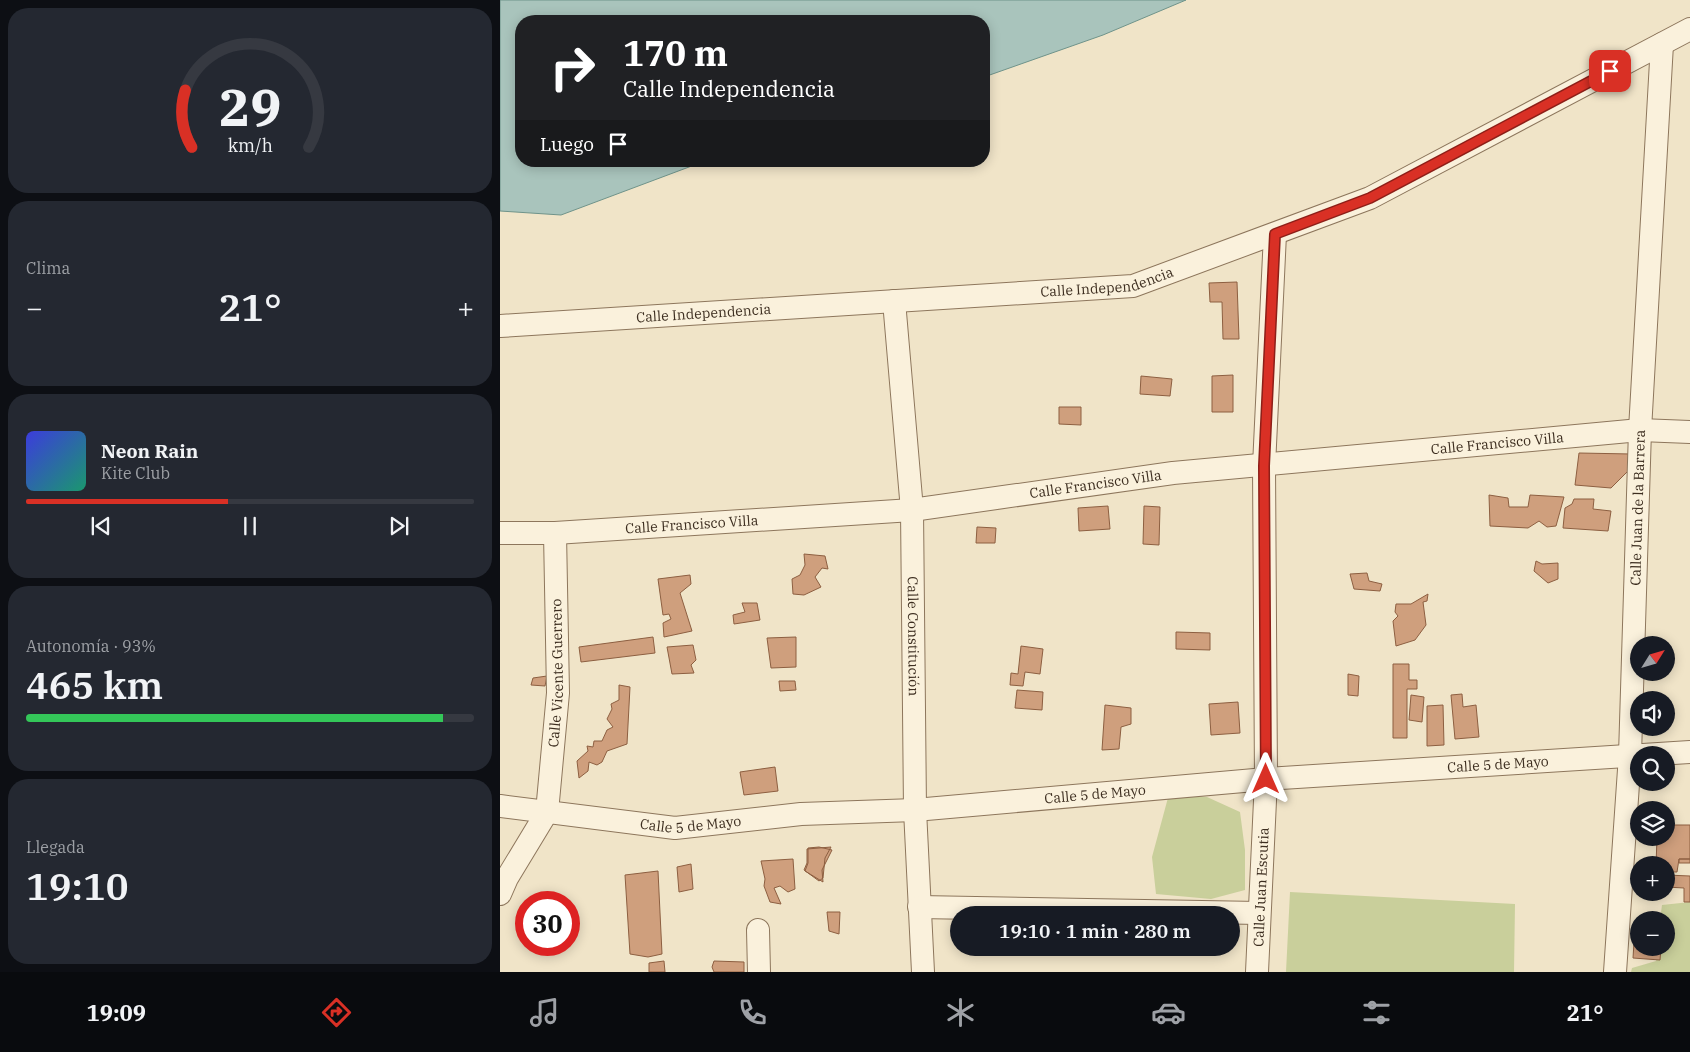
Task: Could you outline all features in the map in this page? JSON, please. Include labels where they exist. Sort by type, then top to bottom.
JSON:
[{"type":"street","name":"Calle Independencia","points":[[500,326],[1133,286],[1370,198],[1690,29]]},
{"type":"street","name":"Calle Juan de la Barrera","points":[[1630,746],[1640,430],[1662,44]]},
{"type":"street","name":"Calle Juan Escutia","points":[[1257,972],[1266,779],[1264,466],[1275,234]]},
{"type":"street","name":"Calle Constitución","points":[[894,301],[912,510],[915,810],[923,972]]},
{"type":"street","name":"Calle Francisco Villa","points":[[500,533],[555,533],[912,510],[1173,473],[1640,430],[1690,432]]},
{"type":"street","name":"Calle Vicente Guerrero","points":[[547,812],[558,693],[555,533]]},
{"type":"street","name":"Calle 5 de Mayo","points":[[1675,753],[1690,752]]},
{"type":"street","name":"Calle Juan de la Barrera","points":[[1615,972],[1630,755]]},
{"type":"street","name":"Calle 5 de Mayo","points":[[500,806],[676,828],[801,814],[915,810],[1266,779],[1630,755]]},
{"type":"street","points":[[500,894],[507,878],[547,812]]},
{"type":"street","points":[[919,907],[1259,913]]},
{"type":"street","points":[[758,930],[759,972]]},
{"type":"green space","points":[[1169,794],[1207,797],[1240,812],[1245,850],[1245,890],[1211,899],[1156,894],[1152,857]]},
{"type":"green space","points":[[1290,892],[1515,904],[1514,972],[1286,972]]},
{"type":"green space","points":[[1690,902],[1690,972],[1631,972],[1632,968],[1656,961],[1657,956],[1675,956],[1675,911],[1661,911],[1662,905]]},
{"type":"water","points":[[500,0],[1186,0],[1103,35],[990,75],[990,15],[515,15],[515,167],[689,167],[561,215],[500,211]]},
{"type":"building","points":[[1237,282],[1239,339],[1223,339],[1222,302],[1210,302],[1209,283]]},
{"type":"building","points":[[1233,375],[1233,412],[1212,412],[1212,376]]},
{"type":"building","points":[[1141,376],[1172,379],[1170,396],[1140,394]]},
{"type":"building","points":[[1059,407],[1081,407],[1081,425],[1059,424]]},
{"type":"building","points":[[1579,453],[1631,454],[1631,468],[1611,488],[1575,485]]},
{"type":"building","points":[[1489,495],[1508,498],[1509,507],[1528,507],[1530,495],[1564,497],[1556,526],[1547,527],[1539,521],[1528,528],[1490,526]]},
{"type":"building","points":[[1574,499],[1594,499],[1593,509],[1611,511],[1608,531],[1563,528],[1565,508],[1572,504]]},
{"type":"building","points":[[1108,506],[1110,529],[1079,531],[1078,508]]},
{"type":"building","points":[[1144,506],[1160,507],[1159,545],[1143,544]]},
{"type":"building","points":[[977,527],[996,528],[995,543],[976,543]]},
{"type":"building","points":[[804,554],[825,556],[828,569],[822,568],[815,577],[821,587],[804,595],[793,594],[792,579],[800,575],[805,565]]},
{"type":"building","points":[[1536,561],[1542,564],[1558,563],[1558,579],[1548,583],[1534,571]]},
{"type":"building","points":[[1367,573],[1369,581],[1382,584],[1380,591],[1354,589],[1350,574]]},
{"type":"building","points":[[690,575],[691,584],[680,593],[692,631],[664,637],[663,623],[671,619],[669,614],[663,615],[658,579]]},
{"type":"building","points":[[1428,594],[1427,601],[1423,602],[1426,625],[1415,640],[1396,646],[1393,621],[1398,616],[1395,612],[1396,604],[1411,604]]},
{"type":"building","points":[[742,603],[757,603],[760,620],[734,624],[733,615],[745,612]]},
{"type":"building","points":[[1176,632],[1210,633],[1210,650],[1176,649]]},
{"type":"building","points":[[653,637],[655,653],[581,662],[579,647]]},
{"type":"building","points":[[796,637],[796,667],[771,668],[767,638]]},
{"type":"building","points":[[693,645],[696,660],[691,665],[694,673],[672,674],[667,647]]},
{"type":"building","points":[[1021,646],[1043,649],[1040,674],[1025,672],[1023,686],[1010,685],[1011,673],[1018,674]]},
{"type":"building","points":[[1393,664],[1409,664],[1409,680],[1417,680],[1417,689],[1407,689],[1407,738],[1393,738]]},
{"type":"building","points":[[1348,674],[1359,676],[1358,696],[1348,695]]},
{"type":"building","points":[[547,676],[545,686],[531,685],[533,678]]},
{"type":"building","points":[[779,681],[795,681],[796,690],[780,691]]},
{"type":"building","points":[[619,685],[630,687],[627,744],[607,751],[602,762],[597,765],[589,762],[588,771],[579,778],[577,761],[588,751],[587,746],[593,747],[594,741],[602,741],[607,730],[613,727],[607,719],[612,709],[611,704],[619,700]]},
{"type":"building","points":[[1017,690],[1043,692],[1042,710],[1015,708]]},
{"type":"building","points":[[1462,694],[1463,707],[1476,705],[1479,737],[1455,739],[1451,695]]},
{"type":"building","points":[[1411,695],[1424,697],[1422,722],[1409,720]]},
{"type":"building","points":[[1238,702],[1240,733],[1211,735],[1209,704]]},
{"type":"building","points":[[1105,705],[1131,708],[1131,724],[1121,727],[1119,749],[1102,750]]},
{"type":"building","points":[[1443,705],[1444,745],[1427,746],[1427,706]]},
{"type":"building","points":[[775,767],[778,791],[744,795],[740,772]]},
{"type":"building","points":[[1675,825],[1690,825],[1690,859],[1679,859],[1677,872],[1675,872],[1675,856],[1656,856],[1657,846],[1675,846]]},
{"type":"building","points":[[819,847],[832,850],[822,870],[823,882],[805,871],[808,863],[808,848]]},
{"type":"building","points":[[831,847],[825,858],[823,878],[819,881],[804,870],[807,863],[807,849]]},
{"type":"building","points":[[793,859],[795,889],[788,892],[780,886],[774,888],[781,904],[770,902],[764,886],[765,879],[761,861]]},
{"type":"building","points":[[1679,859],[1690,859],[1690,863],[1679,863]]},
{"type":"building","points":[[691,864],[693,889],[679,892],[677,867]]},
{"type":"building","points":[[658,871],[662,954],[648,957],[630,954],[625,875]]},
{"type":"building","points":[[1675,875],[1690,876],[1690,902],[1684,902],[1684,888],[1675,888]]},
{"type":"building","points":[[827,912],[840,912],[839,934],[829,931]]},
{"type":"building","points":[[1633,956],[1660,956],[1660,960],[1633,958]]},
{"type":"building","points":[[664,961],[665,972],[649,972],[649,963]]},
{"type":"building","points":[[714,961],[744,962],[744,972],[714,972],[712,967]]},
{"type":"route","points":[[1266,779],[1264,466],[1275,234],[1370,198],[1610,71]]}]
